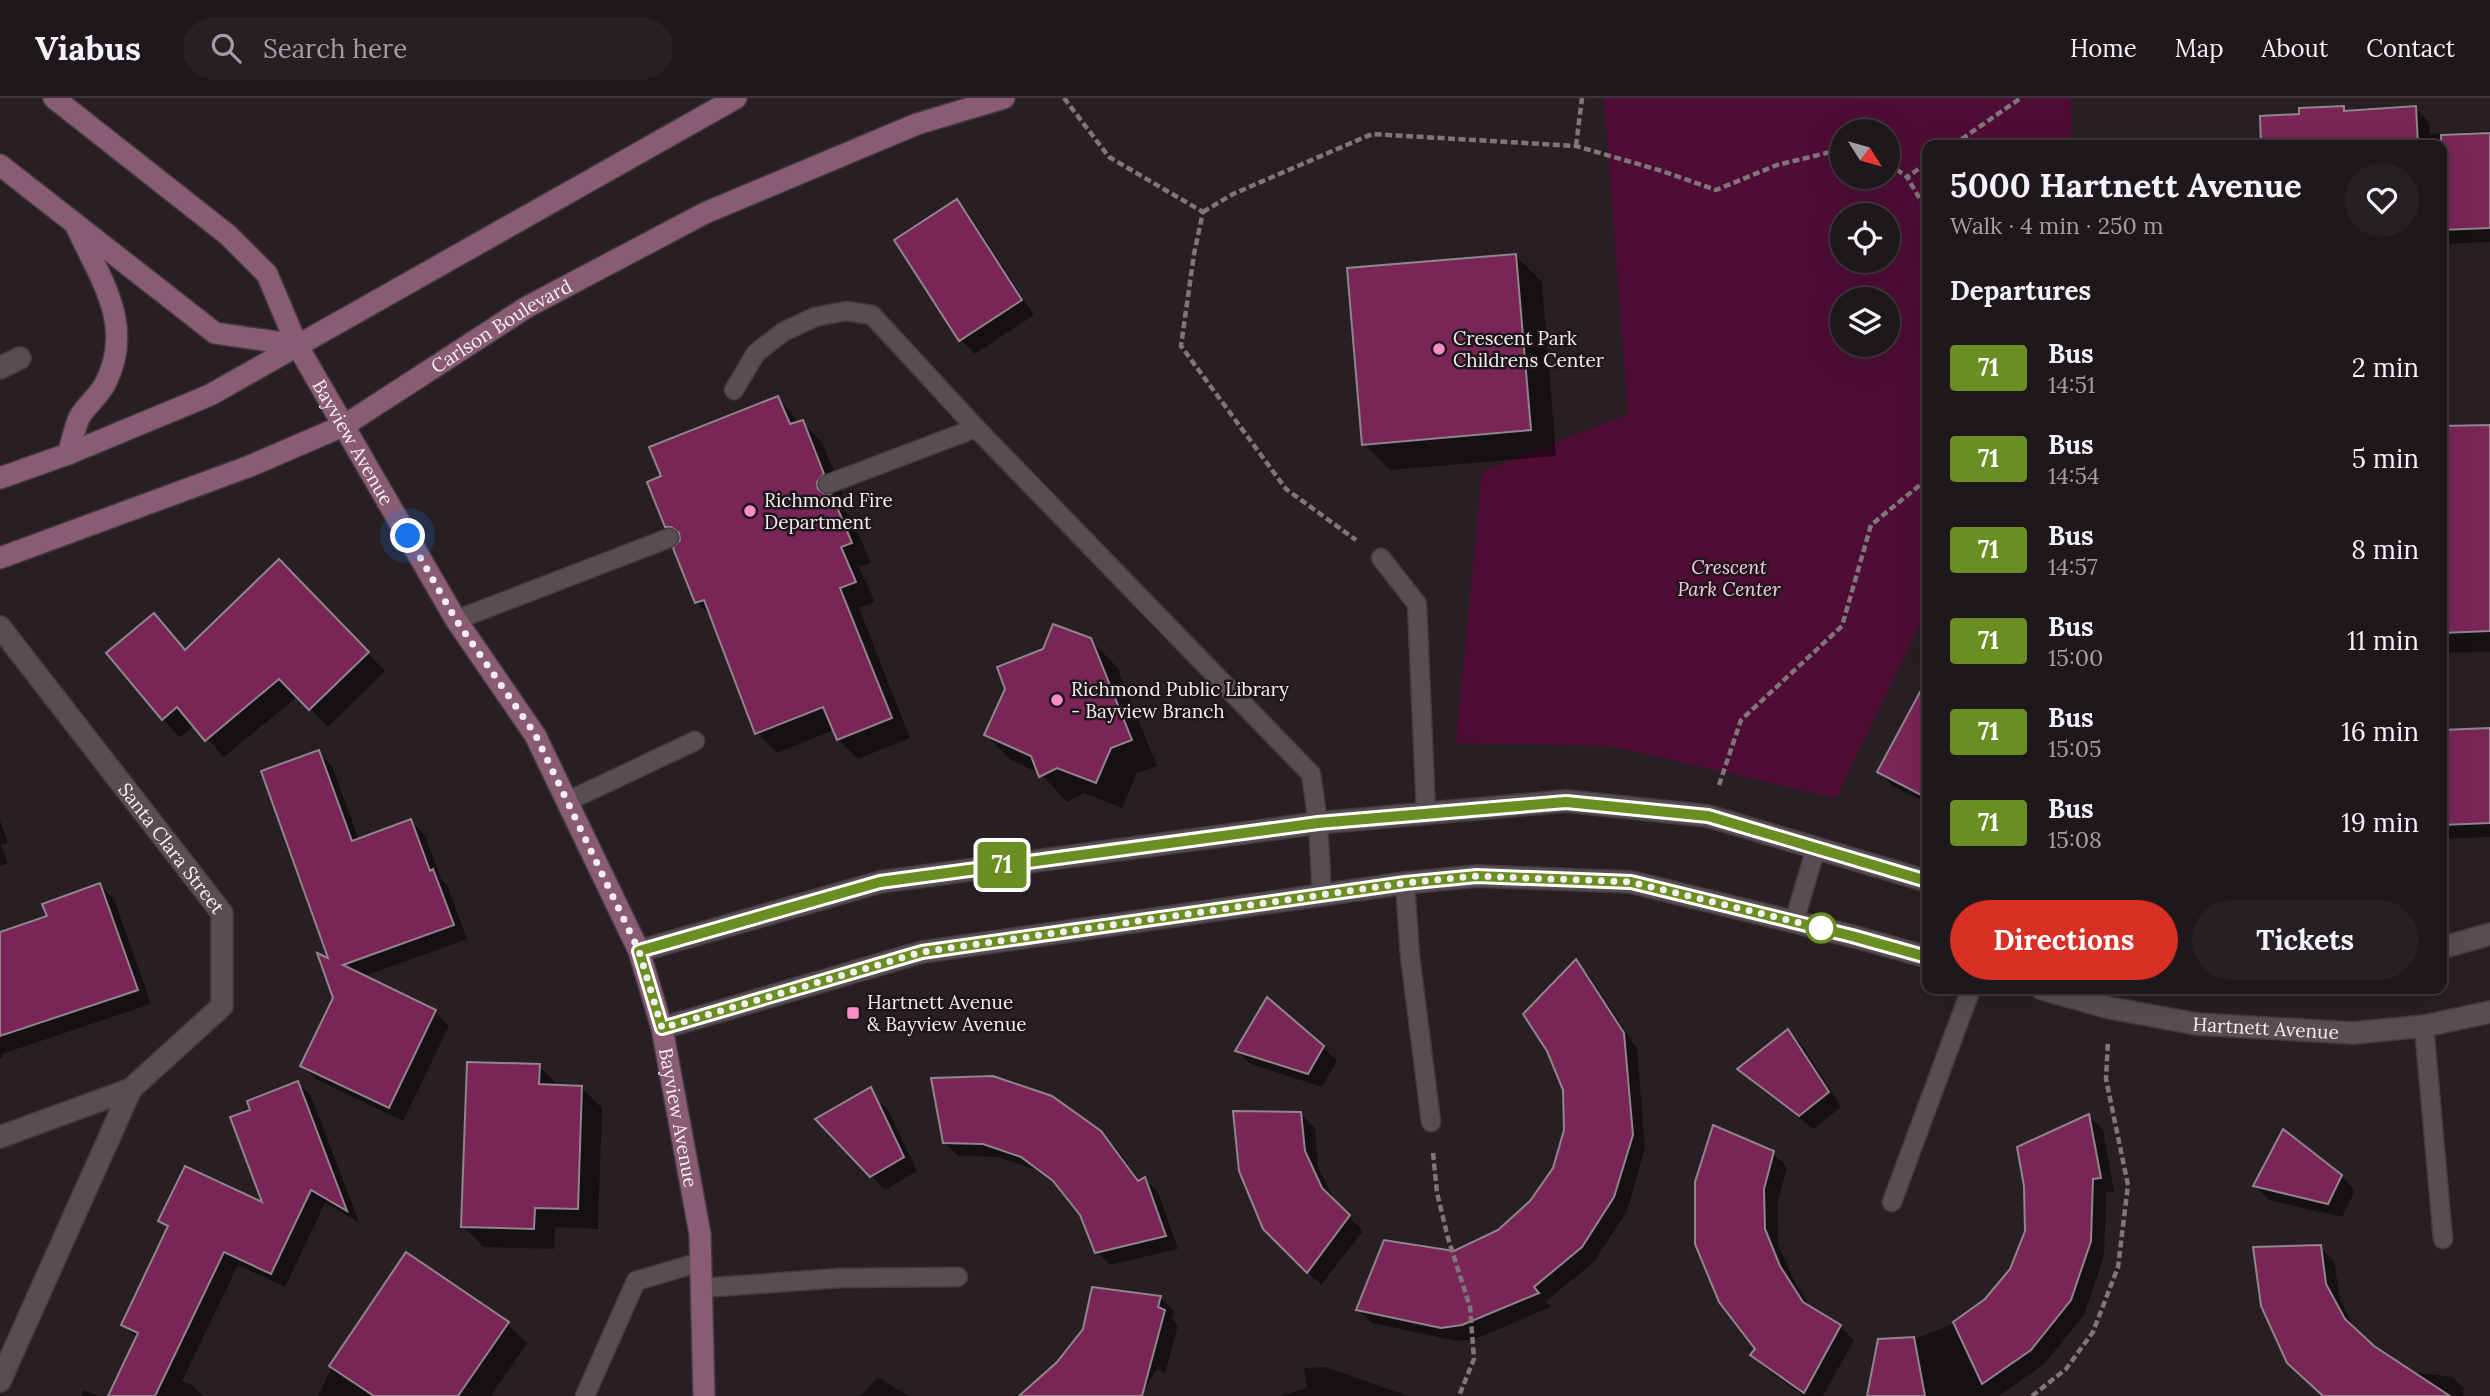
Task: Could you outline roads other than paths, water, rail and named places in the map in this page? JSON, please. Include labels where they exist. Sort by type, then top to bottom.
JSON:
[{"type":"street","name":"Bayview Avenue","points":[[54,98],[228,235],[267,274],[297,345],[456,620],[535,734],[639,951],[662,1028],[700,1234],[704,1396]]},
{"type":"street","points":[[0,478],[68,454],[209,395],[736,98]]},
{"type":"street","name":"Carlson Boulevard","points":[[0,558],[250,466],[345,425],[527,307],[705,213],[918,124],[1004,98]]},
{"type":"street","points":[[0,164],[215,333],[297,345]]},
{"type":"street","points":[[68,454],[80,416],[95,401],[111,370],[117,342],[114,309],[107,289],[75,223]]},
{"type":"street","points":[[0,368],[20,358]]},
{"type":"street","name":"Santa Clara Street","points":[[0,627],[222,913],[222,1006],[131,1089],[0,1381]]},
{"type":"street","points":[[639,951],[880,882],[1318,823],[1566,802],[1708,816],[1922,880]]},
{"type":"street","points":[[662,1028],[922,952],[1405,883],[1477,876],[1631,882],[1922,956]]},
{"type":"street","points":[[2447,946],[2490,934]]},
{"type":"street","name":"Hartnett Avenue","points":[[2060,994],[2110,1008],[2197,1024],[2353,1033],[2424,1026],[2490,1012]]},
{"type":"street","points":[[0,1137],[131,1089]]},
{"type":"lane","points":[[734,390],[756,353],[783,332],[815,317],[846,311],[872,315],[976,428],[1311,775],[1318,823],[1322,895]]},
{"type":"lane","points":[[828,484],[976,428]]},
{"type":"lane","points":[[456,620],[669,538]]},
{"type":"lane","points":[[1381,558],[1417,604],[1426,812]]},
{"type":"lane","points":[[566,803],[695,741]]},
{"type":"lane","points":[[1794,922],[1816,848]]},
{"type":"lane","points":[[1405,883],[1410,957],[1431,1122]]},
{"type":"lane","points":[[1892,1202],[1969,994]]},
{"type":"lane","points":[[2424,1026],[2443,1239]]},
{"type":"lane","points":[[585,1396],[636,1281],[700,1262]]},
{"type":"lane","points":[[701,1288],[840,1278],[958,1278]]},
{"type":"place","name":"Crescent Park Childrens Center","points":[[1439,349]]},
{"type":"place","name":"Richmond Fire Department","points":[[750,511]]},
{"type":"place","name":"Richmond Public Library - Bayview Branch","points":[[1057,700]]},
{"type":"place","name":"Hartnett Avenue & Bayview Avenue","points":[[853,1013]]},
{"type":"park label","name":"Crescent Park Center","points":[[1729,578]]}]
